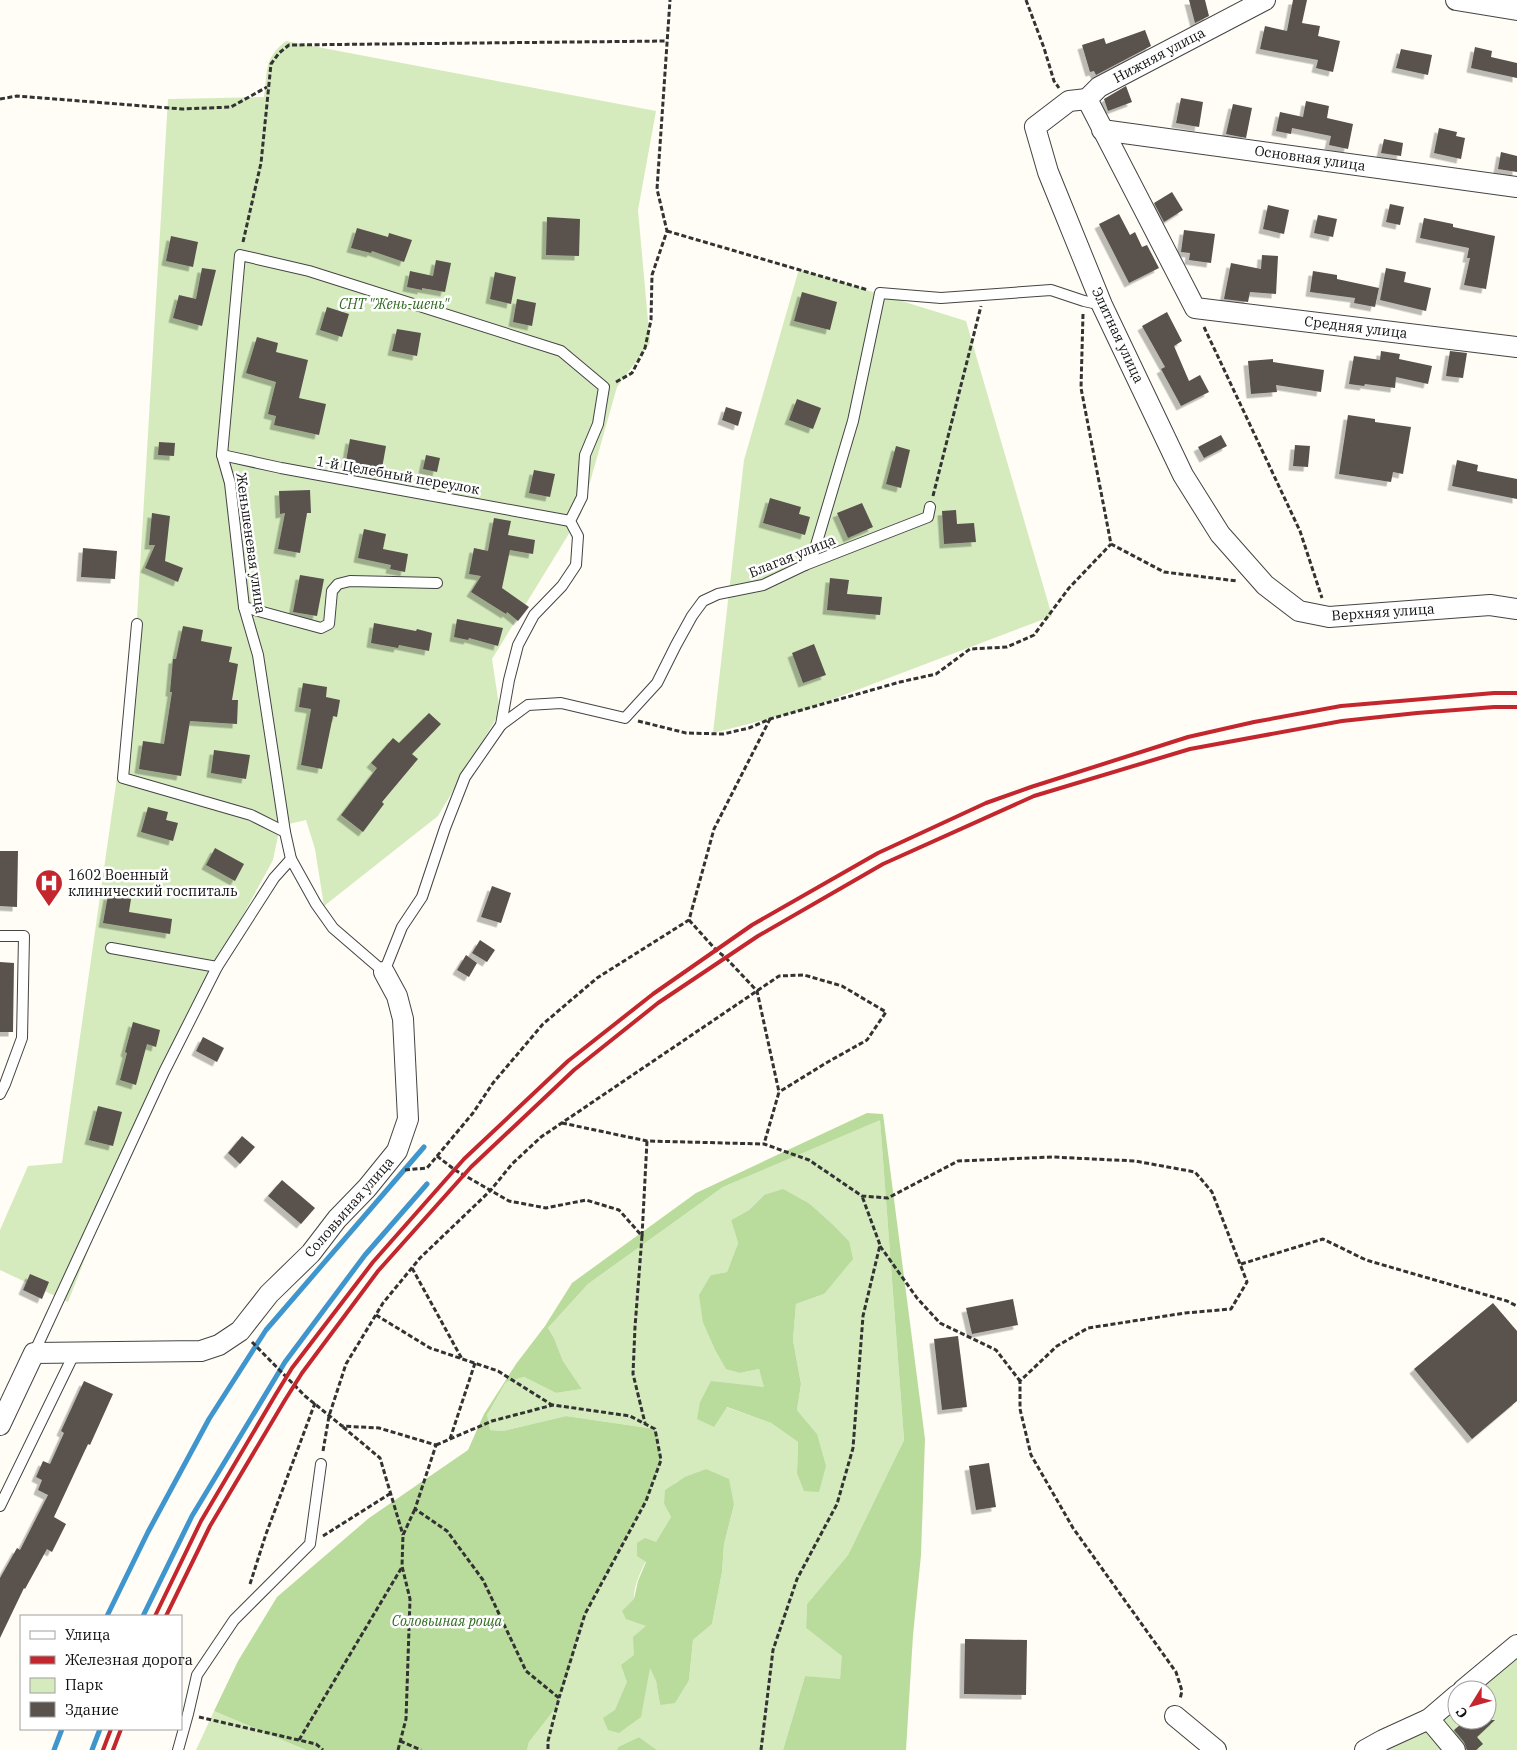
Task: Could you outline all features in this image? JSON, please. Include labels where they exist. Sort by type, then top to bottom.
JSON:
[{"type":"street","name":"Нижняя улица","points":[[1035,127],[1099,87],[1265,0]]},
{"type":"street","points":[[1456,0],[1517,10]]},
{"type":"street","points":[[1078,100],[1102,130],[1195,308]]},
{"type":"street","name":"Элитная улица","points":[[1035,127],[1048,172],[1093,303],[1183,474],[1220,534]]},
{"type":"street","name":"Основная улица","points":[[1102,130],[1517,187]]},
{"type":"street","name":"Средняя улица","points":[[1195,308],[1517,347]]},
{"type":"street","name":"Верхняя улица","points":[[1220,534],[1265,585],[1299,611],[1329,617],[1490,606],[1517,609]]},
{"type":"street","name":"Соловьиная улица","points":[[34,1353],[201,1351],[219,1345],[240,1331],[269,1294],[311,1253],[337,1219],[380,1173],[397,1151],[408,1119],[403,1019],[396,996],[384,972]]},
{"type":"street","points":[[0,1425],[34,1353]]},
{"type":"street","points":[[1475,1680],[1517,1645]]},
{"type":"street","points":[[1365,1750],[1428,1719],[1447,1703]]},
{"type":"street","points":[[1175,1716],[1216,1750]]},
{"type":"street","points":[[1428,1719],[1455,1750]]},
{"type":"lane","points":[[240,255],[309,271],[561,351],[604,387],[598,424],[585,455],[582,497],[570,521],[578,536],[576,565],[562,586],[534,615],[518,644],[501,725]]},
{"type":"lane","name":"Женьшеневая улица","points":[[240,255],[222,455],[230,483],[244,607],[258,655],[285,832]]},
{"type":"lane","points":[[805,565],[814,552],[853,421],[880,293],[942,298],[1051,290],[1093,303]]},
{"type":"lane","name":"1-й Целебный переулок","points":[[222,455],[281,468],[570,521]]},
{"type":"lane","name":"Благая улица","points":[[625,718],[656,683],[692,616],[703,601],[718,594],[763,585],[805,565],[928,517],[930,507]]},
{"type":"lane","points":[[244,607],[321,628],[329,624],[332,590],[338,584],[350,581],[437,583]]},
{"type":"lane","points":[[137,624],[123,778],[251,815],[285,832]]},
{"type":"lane","points":[[384,972],[402,927],[422,897],[445,828],[466,777],[501,725],[528,705],[561,703],[625,718]]},
{"type":"lane","name":"Соловьиная улица","points":[[285,832],[291,860],[332,928],[384,972]]},
{"type":"lane","points":[[34,1353],[164,1072],[217,967],[274,878],[291,860]]},
{"type":"lane","points":[[0,936],[24,936],[22,1038],[0,1094]]},
{"type":"lane","points":[[111,948],[217,967]]},
{"type":"lane","points":[[0,1506],[75,1352]]},
{"type":"lane","points":[[178,1750],[197,1675],[234,1620],[310,1544],[321,1464]]},
{"type":"path","points":[[604,387],[632,373],[645,348],[651,320],[652,274],[667,231],[657,189],[670,0]]},
{"type":"path","points":[[1026,0],[1054,81],[1078,100]]},
{"type":"path","points":[[240,255],[260,163],[266,126],[271,64],[279,53],[289,45],[667,41]]},
{"type":"path","points":[[0,99],[17,96],[182,108],[230,107],[268,87]]},
{"type":"path","points":[[667,231],[880,293]]},
{"type":"path","points":[[930,507],[984,295]]},
{"type":"path","points":[[1093,303],[1082,388],[1111,544]]},
{"type":"path","points":[[1195,308],[1300,531],[1329,617]]},
{"type":"path","points":[[1111,544],[1164,572],[1265,585]]},
{"type":"path","points":[[625,718],[686,733],[723,734],[749,728],[770,719],[900,682],[936,674],[970,649],[1007,647],[1034,635],[1069,588],[1111,544]]},
{"type":"path","points":[[380,1173],[427,1168],[473,1113],[493,1083],[543,1024],[597,978],[689,920],[714,829],[770,719]]},
{"type":"path","points":[[689,920],[757,991],[779,1092],[764,1144]]},
{"type":"path","points":[[321,1464],[329,1416],[346,1364],[383,1303],[420,1258],[490,1191],[519,1157],[541,1137],[779,976],[804,975],[842,986],[886,1012],[867,1040],[779,1092]]},
{"type":"path","points":[[562,1123],[647,1141],[764,1144],[809,1160],[862,1196],[888,1198],[958,1161],[1052,1157],[1135,1161],[1195,1172],[1212,1192],[1247,1282],[1230,1309],[1184,1313],[1088,1328],[1057,1346],[1020,1381]]},
{"type":"path","points":[[645,1424],[633,1374],[647,1141]]},
{"type":"path","points":[[437,1156],[455,1170],[509,1201],[546,1208],[586,1200],[618,1210],[642,1236]]},
{"type":"path","points":[[862,1196],[880,1245],[917,1298],[940,1323],[996,1350],[1020,1381],[1020,1409],[1030,1455],[1073,1528],[1176,1672],[1182,1691],[1175,1716]]},
{"type":"path","points":[[1240,1264],[1323,1239],[1366,1260],[1507,1301],[1517,1306]]},
{"type":"path","points":[[761,1750],[774,1650],[798,1579],[838,1504],[853,1448],[863,1316],[880,1245]]},
{"type":"path","points":[[412,1268],[462,1359]]},
{"type":"path","points":[[376,1315],[430,1348],[498,1371],[553,1405],[591,1412],[630,1416],[655,1429],[661,1460],[646,1501],[585,1614],[559,1698],[548,1740],[548,1750]]},
{"type":"path","points":[[240,1331],[315,1404],[380,1458],[403,1535],[402,1566],[410,1599],[406,1719],[398,1750]]},
{"type":"path","points":[[450,1439],[475,1363]]},
{"type":"path","points":[[240,1614],[266,1534],[315,1404]]},
{"type":"path","points":[[342,1426],[378,1428],[436,1445],[492,1421],[553,1405]]},
{"type":"path","points":[[403,1535],[415,1509],[436,1445]]},
{"type":"path","points":[[310,1544],[391,1493]]},
{"type":"path","points":[[415,1509],[447,1531],[482,1580],[526,1671],[559,1698]]},
{"type":"path","points":[[300,1740],[402,1566]]},
{"type":"path","points":[[188,1714],[316,1744],[323,1750]]},
{"type":"path","points":[[400,1741],[421,1750]]},
{"type":"green space","name":"СНТ \"Жень-шень\"","points":[[286,41],[656,111],[638,210],[650,343],[617,387],[581,514],[492,659],[500,712],[438,816],[324,906],[315,849],[306,820],[280,826],[273,860],[159,1069],[68,1302],[0,1270],[0,1230],[28,1166],[62,1163],[135,651],[168,99],[264,97],[270,60],[273,54]]},
{"type":"green space","points":[[799,269],[966,321],[1052,616],[804,710],[713,733],[744,460]]},
{"type":"green space","name":"Соловьиная роща","points":[[867,1113],[883,1114],[925,1439],[921,1555],[913,1635],[906,1750],[783,1750],[805,1676],[840,1679],[842,1656],[806,1628],[807,1604],[848,1555],[904,1440],[880,1120],[723,1187],[588,1284],[548,1328],[563,1361],[582,1389],[556,1393],[524,1377],[506,1382],[487,1415],[490,1430],[503,1431],[566,1416],[655,1429],[661,1460],[646,1501],[585,1614],[558,1705],[529,1742],[527,1750],[306,1750],[214,1711],[238,1661],[277,1597],[369,1518],[468,1450],[484,1414],[516,1364],[545,1326],[572,1283],[696,1193]]},
{"type":"green space","points":[[880,1119],[904,1440],[848,1555],[807,1604],[806,1628],[843,1656],[840,1680],[805,1676],[783,1750],[657,1750],[639,1737],[618,1747],[617,1750],[527,1750],[529,1742],[558,1705],[585,1614],[646,1501],[655,1429],[566,1416],[503,1431],[489,1430],[487,1415],[506,1382],[524,1377],[556,1393],[582,1389],[563,1361],[548,1328],[588,1284],[723,1187]],"holes":[[[764,1195],[810,1204],[849,1241],[824,1294],[796,1304],[793,1340],[801,1384],[797,1410],[817,1434],[797,1473],[798,1442],[771,1423],[726,1407],[745,1386],[765,1387],[759,1369],[740,1373],[726,1368],[715,1350],[703,1323],[711,1275],[727,1272],[738,1243],[731,1220],[749,1210]],[[706,1469],[734,1505],[724,1544],[722,1572],[712,1624],[693,1640],[689,1680],[660,1705],[656,1681],[650,1667],[627,1681],[634,1655],[647,1626],[635,1605],[635,1589],[648,1556],[671,1517],[664,1504],[675,1483]]]},
{"type":"green space","points":[[783,1189],[810,1204],[849,1241],[853,1259],[824,1294],[796,1304],[793,1340],[801,1384],[797,1410],[817,1434],[826,1466],[819,1492],[804,1491],[797,1473],[798,1442],[771,1423],[727,1407],[714,1427],[697,1419],[700,1402],[711,1381],[764,1387],[759,1369],[740,1373],[726,1369],[703,1323],[699,1295],[711,1275],[727,1272],[738,1243],[731,1220],[749,1210],[764,1195]]},
{"type":"green space","points":[[706,1469],[729,1479],[734,1505],[724,1544],[722,1572],[712,1624],[693,1640],[689,1680],[675,1703],[660,1705],[656,1681],[650,1668],[641,1717],[619,1733],[608,1730],[603,1718],[615,1710],[627,1682],[621,1665],[634,1655],[633,1637],[646,1626],[626,1619],[622,1611],[634,1599],[638,1581],[646,1562],[637,1556],[637,1543],[645,1538],[656,1542],[671,1517],[664,1504],[665,1490],[685,1477]]},
{"type":"green space","points":[[1517,1651],[1517,1750],[1373,1750],[1447,1702],[1447,1730],[1497,1730],[1497,1680],[1478,1680]]},
{"type":"green space","points":[[214,1711],[306,1750],[196,1750]]},
{"type":"green space","points":[[639,1737],[657,1750],[617,1750],[618,1747]]},
{"type":"building","points":[[1189,0],[1205,0],[1209,16],[1195,23]]},
{"type":"building","points":[[1293,0],[1307,0],[1302,23],[1320,26],[1318,36],[1340,41],[1333,72],[1316,68],[1318,60],[1260,49],[1265,26],[1287,31]]},
{"type":"building","points":[[1145,30],[1151,46],[1096,75],[1094,71],[1090,72],[1082,45],[1104,38],[1106,44]]},
{"type":"building","points":[[1475,47],[1492,51],[1491,57],[1517,63],[1517,78],[1471,68]]},
{"type":"building","points":[[1401,49],[1432,55],[1428,75],[1396,68]]},
{"type":"building","points":[[1126,86],[1132,102],[1108,111],[1104,99]]},
{"type":"building","points":[[1181,98],[1203,102],[1199,127],[1176,123]]},
{"type":"building","points":[[1306,101],[1329,106],[1327,118],[1353,124],[1348,149],[1329,145],[1331,136],[1292,128],[1291,134],[1276,131],[1280,112],[1303,117]]},
{"type":"building","points":[[1233,104],[1252,108],[1246,138],[1226,134]]},
{"type":"building","points":[[1439,128],[1457,132],[1456,136],[1465,138],[1461,159],[1434,153]]},
{"type":"building","points":[[1384,139],[1403,143],[1401,156],[1381,153]]},
{"type":"building","points":[[1501,152],[1517,156],[1517,172],[1498,169]]},
{"type":"building","points":[[1172,192],[1183,210],[1164,222],[1154,203]]},
{"type":"building","points":[[1390,204],[1404,207],[1400,225],[1386,222]]},
{"type":"building","points":[[1268,205],[1289,210],[1284,234],[1263,229]]},
{"type":"building","points":[[1119,214],[1130,235],[1135,232],[1142,247],[1147,245],[1159,268],[1129,283],[1099,224]]},
{"type":"building","points":[[1318,215],[1337,219],[1333,237],[1314,233]]},
{"type":"building","points":[[547,217],[580,219],[579,256],[546,255]]},
{"type":"building","points":[[1424,218],[1453,224],[1453,227],[1495,236],[1486,289],[1464,285],[1470,258],[1467,258],[1469,248],[1420,238]]},
{"type":"building","points":[[357,228],[388,237],[389,233],[412,240],[404,262],[372,251],[371,253],[351,248]]},
{"type":"building","points":[[1184,230],[1215,234],[1211,263],[1189,260],[1190,253],[1181,252]]},
{"type":"building","points":[[171,236],[198,242],[193,267],[166,261]]},
{"type":"building","points":[[1262,255],[1278,256],[1276,294],[1250,292],[1248,302],[1224,299],[1231,263],[1261,269]]},
{"type":"building","points":[[436,260],[451,263],[445,292],[407,287],[410,271],[433,276]]},
{"type":"building","points":[[202,268],[216,270],[202,326],[173,318],[179,295],[196,299]]},
{"type":"building","points":[[1386,268],[1406,272],[1404,282],[1431,288],[1426,311],[1380,300]]},
{"type":"building","points":[[1313,271],[1337,275],[1337,279],[1379,288],[1375,307],[1354,303],[1355,298],[1310,292]]},
{"type":"building","points":[[495,272],[516,277],[511,304],[490,299]]},
{"type":"building","points":[[802,292],[837,302],[830,330],[794,321]]},
{"type":"building","points":[[517,299],[536,303],[532,326],[513,322]]},
{"type":"building","points":[[327,307],[349,314],[342,337],[320,330]]},
{"type":"building","points":[[1167,312],[1182,341],[1174,346],[1189,381],[1200,375],[1209,392],[1181,406],[1161,369],[1165,367],[1142,326]]},
{"type":"building","points":[[397,329],[421,333],[417,356],[392,351]]},
{"type":"building","points":[[257,337],[278,343],[276,352],[308,360],[299,398],[326,404],[319,435],[274,425],[276,416],[268,414],[276,382],[246,373]]},
{"type":"building","points":[[1381,351],[1400,354],[1399,359],[1432,366],[1428,384],[1396,377],[1395,388],[1349,384],[1354,356],[1380,360]]},
{"type":"building","points":[[1450,351],[1467,353],[1463,378],[1446,376]]},
{"type":"building","points":[[1273,359],[1273,362],[1324,370],[1321,392],[1276,385],[1277,392],[1251,394],[1248,361]]},
{"type":"building","points":[[797,399],[821,408],[813,429],[789,420]]},
{"type":"building","points":[[726,407],[742,412],[738,426],[722,420]]},
{"type":"building","points":[[1348,415],[1375,419],[1375,422],[1411,427],[1403,474],[1393,472],[1391,482],[1339,474]]},
{"type":"building","points":[[1221,435],[1227,446],[1204,458],[1198,447]]},
{"type":"building","points":[[350,439],[386,446],[381,474],[345,467]]},
{"type":"building","points":[[159,442],[175,443],[174,456],[158,455]]},
{"type":"building","points":[[1295,445],[1310,446],[1308,467],[1293,466]]},
{"type":"building","points":[[896,446],[910,450],[901,488],[886,484]]},
{"type":"building","points":[[426,455],[440,458],[437,472],[423,469]]},
{"type":"building","points":[[1457,460],[1478,465],[1477,471],[1517,479],[1517,499],[1452,486]]},
{"type":"building","points":[[534,470],[555,474],[550,497],[529,493]]},
{"type":"building","points":[[310,490],[311,513],[307,513],[300,553],[278,549],[285,513],[280,514],[279,491]]},
{"type":"building","points":[[770,498],[801,507],[799,514],[810,517],[805,535],[763,523]]},
{"type":"building","points":[[862,503],[873,527],[848,538],[837,513]]},
{"type":"building","points":[[956,510],[957,524],[974,523],[976,542],[944,544],[942,511]]},
{"type":"building","points":[[152,513],[170,516],[165,561],[183,568],[178,582],[145,568],[155,545],[149,545]]},
{"type":"building","points":[[494,518],[511,521],[508,535],[535,540],[533,554],[510,550],[502,588],[529,607],[518,621],[507,612],[506,614],[471,592],[481,576],[469,574],[474,548],[488,551]]},
{"type":"building","points":[[364,529],[386,534],[383,549],[408,554],[405,572],[390,569],[391,565],[358,558]]},
{"type":"building","points":[[83,548],[117,551],[115,579],[81,577]]},
{"type":"building","points":[[300,575],[324,579],[317,616],[293,612]]},
{"type":"building","points":[[830,578],[849,580],[847,594],[882,597],[880,615],[827,610]]},
{"type":"building","points":[[457,619],[503,628],[498,646],[469,638],[468,640],[454,637]]},
{"type":"building","points":[[374,623],[432,633],[429,651],[399,645],[398,648],[371,643]]},
{"type":"building","points":[[183,626],[203,630],[201,641],[232,647],[229,662],[238,664],[232,700],[238,700],[237,724],[190,721],[181,776],[139,769],[143,741],[164,744],[172,692],[170,692],[173,659],[176,659]]},
{"type":"building","points":[[814,644],[826,675],[803,683],[792,653]]},
{"type":"building","points":[[303,683],[327,687],[326,697],[340,700],[337,717],[333,716],[322,769],[301,765],[311,709],[299,707]]},
{"type":"building","points":[[429,713],[441,724],[412,754],[418,759],[382,802],[384,804],[363,832],[341,815],[377,768],[371,763],[393,738],[399,743]]},
{"type":"building","points":[[214,750],[250,755],[246,779],[211,773]]},
{"type":"building","points":[[148,807],[168,812],[166,820],[178,823],[173,841],[141,832]]},
{"type":"building","points":[[215,848],[244,864],[235,881],[206,865]]},
{"type":"building","points":[[0,851],[18,851],[17,907],[0,906]]},
{"type":"building","points":[[492,886],[511,893],[501,923],[481,917]]},
{"type":"building","points":[[108,895],[131,899],[129,912],[172,919],[170,934],[103,923]]},
{"type":"building","points":[[480,940],[495,950],[487,962],[472,953]]},
{"type":"building","points":[[466,955],[477,963],[469,977],[457,970]]},
{"type":"building","points":[[0,962],[14,963],[13,1032],[0,1032]]},
{"type":"building","points":[[133,1022],[160,1030],[156,1047],[147,1044],[136,1085],[120,1080]]},
{"type":"building","points":[[203,1037],[224,1048],[217,1062],[196,1051]]},
{"type":"building","points":[[98,1106],[122,1112],[113,1146],[89,1140]]},
{"type":"building","points":[[242,1136],[255,1147],[240,1164],[228,1153]]},
{"type":"building","points":[[282,1180],[315,1208],[301,1224],[268,1196]]},
{"type":"building","points":[[30,1274],[49,1282],[42,1299],[23,1290]]},
{"type":"building","points":[[1013,1299],[1018,1325],[972,1334],[966,1308]]},
{"type":"building","points":[[1493,1303],[1517,1331],[1517,1401],[1472,1439],[1414,1369]]},
{"type":"building","points":[[958,1336],[967,1407],[942,1410],[934,1339]]},
{"type":"building","points":[[84,1381],[113,1394],[54,1517],[66,1524],[52,1552],[47,1549],[24,1588],[0,1638],[0,1578],[17,1548],[20,1550],[48,1495],[38,1490],[42,1480],[36,1477],[43,1461],[50,1464],[64,1433],[61,1431]]},
{"type":"building","points":[[989,1463],[996,1507],[976,1510],[969,1466]]},
{"type":"building","points":[[965,1639],[1027,1640],[1026,1695],[964,1694]]},
{"type":"building","points":[[1454,1730],[1484,1730],[1477,1737],[1483,1744],[1476,1750],[1467,1750],[1464,1742]]},
{"type":"waterway","points":[[107,1615],[148,1532],[209,1419],[266,1330],[424,1147]]},
{"type":"waterway","points":[[143,1615],[192,1516],[285,1362],[365,1255],[427,1184]]},
{"type":"waterway","points":[[54,1750],[62,1730]]},
{"type":"waterway","points":[[92,1750],[100,1730]]},
{"type":"railway","points":[[155,1615],[201,1521],[292,1368],[373,1262],[464,1159],[568,1061],[653,994],[752,925],[878,853],[986,803],[1188,737],[1254,722],[1341,706],[1494,693],[1517,693]]},
{"type":"railway","points":[[166,1615],[210,1526],[285,1400],[302,1373],[378,1271],[471,1167],[574,1070],[658,1003],[758,936],[883,864],[1034,796],[1190,749],[1342,721],[1417,713],[1517,707]]},
{"type":"railway","points":[[103,1750],[111,1730]]},
{"type":"railway","points":[[113,1750],[121,1730]]},
{"type":"place","name":"1602 Военный клинический госпиталь","points":[[49,907]]}]
